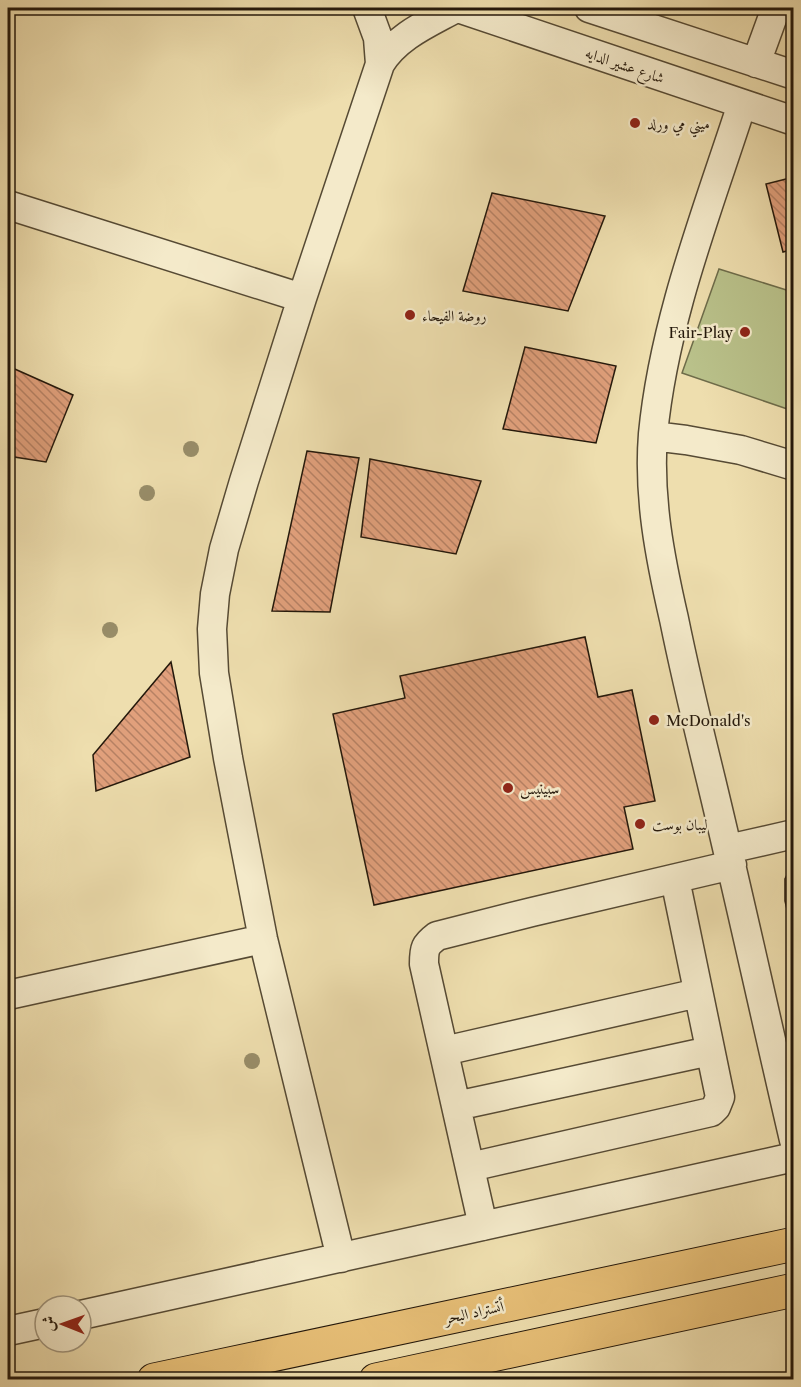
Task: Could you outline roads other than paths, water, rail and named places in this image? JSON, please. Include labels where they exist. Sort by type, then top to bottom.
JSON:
[{"type":"highway","name":"أتستراد البحر","points":[[154,1380],[794,1244]]},
{"type":"highway","points":[[376,1380],[794,1290]]},
{"type":"street","points":[[368,8],[378,38],[380,64]]},
{"type":"street","points":[[341,1258],[263,939],[228,758],[214,673],[212,629],[215,594],[224,549],[244,481],[380,64],[394,46],[407,36],[457,8]]},
{"type":"street","name":"شارع عشير الدايه","points":[[457,8],[794,121]]},
{"type":"street","points":[[588,8],[794,75]]},
{"type":"street","points":[[756,63],[776,8]]},
{"type":"street","points":[[742,104],[682,287],[669,334],[653,436],[652,499],[662,567],[689,691],[730,857],[794,1140]]},
{"type":"street","points":[[8,205],[302,298]]},
{"type":"street","points":[[653,436],[741,450],[794,466]]},
{"type":"street","points":[[483,1226],[424,964],[427,944],[437,936],[675,879],[794,834]]},
{"type":"street","points":[[470,1167],[711,1112],[716,1107],[720,1097],[675,879]]},
{"type":"street","points":[[8,995],[263,939]]},
{"type":"street","points":[[444,1051],[698,993]]},
{"type":"street","points":[[456,1107],[710,1051]]},
{"type":"street","points":[[93,1312],[794,1157]]},
{"type":"street","points":[[8,1331],[33,1326]]},
{"type":"place","name":"ميني مي ورلد","points":[[635,123]]},
{"type":"place","name":"روضة الفيحاء","points":[[410,315]]},
{"type":"place","name":"Fair-Play","points":[[745,332]]},
{"type":"place","name":"McDonald's","points":[[654,720]]},
{"type":"place","name":"سبينيس","points":[[508,788]]},
{"type":"place","name":"ليبان بوست","points":[[640,824]]}]
